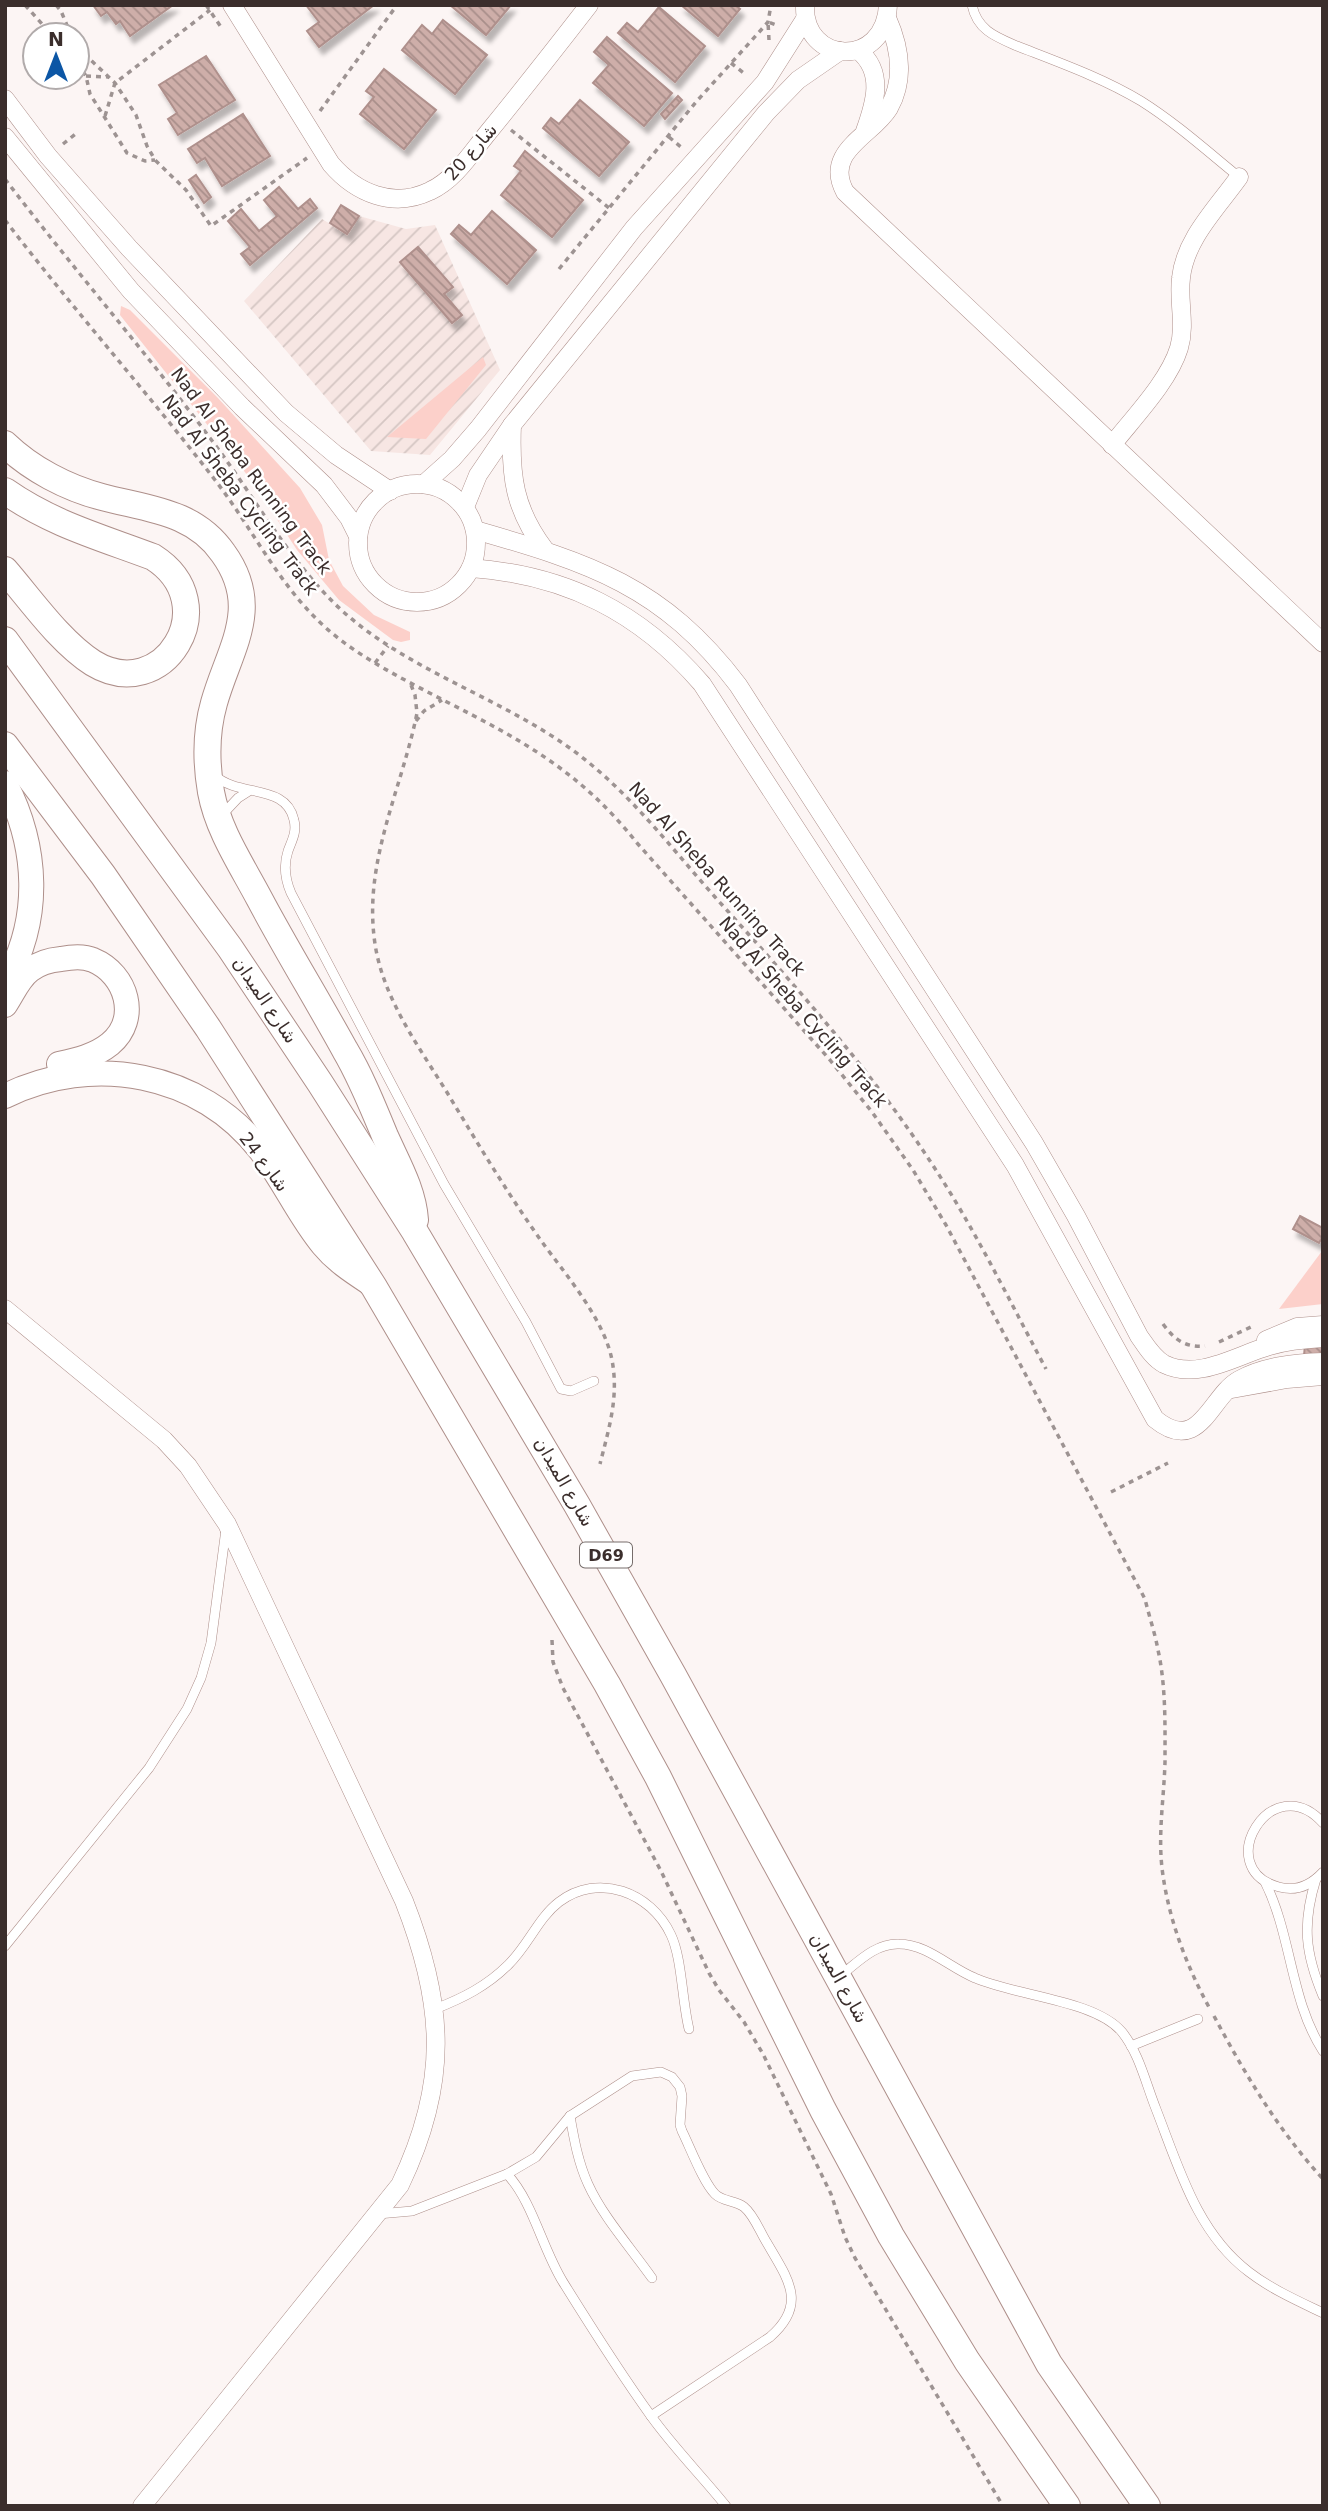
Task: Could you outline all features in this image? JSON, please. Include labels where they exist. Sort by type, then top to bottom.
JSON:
[{"type":"main road","points":[[5,444],[35,467],[78,489],[179,516],[211,537],[224,554],[239,589],[241,623],[238,641],[214,704],[209,731],[208,771],[211,795],[219,819],[276,930],[352,1063],[409,1190],[414,1204],[415,1232]]},
{"type":"main road","points":[[5,491],[55,521],[153,557],[164,564],[181,585],[185,598],[186,625],[181,638],[165,659],[141,671],[125,673],[110,670],[95,664],[69,643],[5,570]]},
{"type":"main road","name":"شارع الميدان","points":[[5,640],[230,948],[415,1232],[578,1505],[1049,2364],[1147,2506]]},
{"type":"main road","points":[[5,745],[103,875],[208,1028],[374,1286],[614,1695],[676,1813],[829,2121],[891,2236],[967,2361],[1067,2506]]},
{"type":"street","name":"شارع 20","points":[[232,5],[320,149],[343,178],[358,189],[375,196],[394,199],[412,198],[430,192],[445,182],[499,120],[589,5]]},
{"type":"street","points":[[804,11],[809,31],[817,40],[827,48],[840,51],[866,47],[880,35],[888,12]]},
{"type":"street","points":[[424,484],[452,459],[478,429],[635,228],[765,82],[804,11]]},
{"type":"street","points":[[888,12],[899,52],[898,80],[884,116],[864,131],[842,159],[839,176],[845,192],[1323,643]]},
{"type":"street","points":[[858,50],[873,66],[876,76],[872,110],[864,131]]},
{"type":"street","points":[[465,507],[489,456],[512,425],[781,96],[818,64],[840,51]]},
{"type":"street","points":[[5,100],[48,156],[137,257],[286,414],[336,455],[390,491]]},
{"type":"street","points":[[5,137],[131,290],[242,407],[337,500],[358,536],[361,561],[374,583],[395,598],[407,601],[420,602],[445,596],[465,579],[471,568],[477,543],[475,530],[465,507],[442,489],[424,484],[412,484],[390,491],[372,505],[365,514],[358,536]]},
{"type":"street","points":[[1112,445],[1173,363],[1182,334],[1181,279],[1187,253],[1239,177]]},
{"type":"street","points":[[635,228],[658,246]]},
{"type":"street","points":[[512,425],[511,473],[515,494],[532,533],[545,550]]},
{"type":"street","points":[[475,530],[545,550],[602,572],[654,601],[700,639],[726,669],[1034,1143],[1139,1336],[1151,1353],[1169,1366],[1201,1368],[1291,1341],[1323,1338]]},
{"type":"street","points":[[471,568],[543,579],[594,598],[651,633],[687,666],[717,703],[1009,1156],[1048,1221],[1155,1419],[1175,1429],[1196,1426],[1207,1417],[1225,1390],[1235,1382],[1259,1371],[1323,1362]]},
{"type":"street","points":[[5,783],[17,806],[26,835],[32,896],[22,948],[5,983]]},
{"type":"street","points":[[5,1005],[20,981],[34,967],[75,957],[92,959],[106,968],[117,978],[127,996],[127,1012],[122,1029],[111,1043],[83,1058],[39,1071],[29,1086]]},
{"type":"street","name":"شارع 24","points":[[5,1096],[29,1086],[78,1073],[122,1073],[164,1082],[207,1103],[246,1133],[261,1151],[323,1245],[345,1266],[374,1286]]},
{"type":"street","points":[[5,1309],[164,1440],[195,1475],[227,1524],[404,1901],[423,1952],[435,2009],[433,2088],[424,2127],[400,2185],[142,2506]]},
{"type":"street","points":[[1250,1352],[1267,1339],[1287,1330],[1323,1325]]},
{"type":"street","points":[[1225,1390],[1287,1379],[1323,1376]]},
{"type":"lane","points":[[972,5],[979,24],[993,36],[1056,60],[1139,100],[1178,127],[1239,177]]},
{"type":"lane","points":[[208,771],[234,788],[273,794],[290,808],[295,834],[287,853],[285,873],[291,893],[444,1184],[526,1322],[561,1389],[570,1391],[594,1381]]},
{"type":"lane","points":[[219,819],[227,808],[250,791]]},
{"type":"lane","points":[[5,1946],[149,1768],[187,1709],[201,1678],[211,1643],[227,1524]]},
{"type":"lane","points":[[1323,1823],[1299,1807],[1283,1807],[1268,1813],[1256,1824],[1249,1840],[1253,1867],[1264,1880],[1284,1936],[1301,2006],[1323,2051]]},
{"type":"lane","points":[[1264,1880],[1285,1889],[1296,1889],[1320,1876]]},
{"type":"lane","points":[[1320,1876],[1307,1911],[1306,1934],[1308,1954],[1323,1996]]},
{"type":"lane","points":[[435,2009],[467,1996],[509,1964],[558,1903],[580,1891],[606,1887],[631,1893],[655,1911],[665,1923],[676,1951],[683,2008],[689,2029]]},
{"type":"lane","points":[[838,1977],[875,1950],[892,1944],[911,1945],[974,1978],[1098,2013],[1111,2021],[1131,2046],[1194,2205],[1217,2241],[1232,2258],[1257,2278],[1323,2313]]},
{"type":"lane","points":[[1131,2046],[1198,2020]]},
{"type":"lane","points":[[378,2214],[412,2211],[507,2174],[536,2157],[570,2116],[632,2076],[661,2072],[673,2077],[682,2096],[682,2132],[710,2187],[718,2196],[737,2203],[748,2212],[789,2280],[792,2296],[790,2312],[782,2327],[651,2416]]},
{"type":"lane","points":[[570,2116],[577,2154],[588,2185],[652,2278]]},
{"type":"lane","points":[[507,2174],[522,2193],[547,2254],[562,2281],[651,2416],[726,2506]]},
{"type":"path","points":[[25,5],[39,21]]},
{"type":"path","points":[[56,5],[65,21]]},
{"type":"path","points":[[308,127],[397,5]]},
{"type":"path","points":[[559,269],[696,102],[768,22],[771,5]]},
{"type":"path","points":[[104,116],[114,83],[210,10]]},
{"type":"path","points":[[91,60],[110,77],[136,115],[155,160],[186,190],[211,226],[320,149]]},
{"type":"path","points":[[731,64],[746,74]]},
{"type":"path","points":[[91,76],[110,77]]},
{"type":"path","points":[[89,91],[127,152],[145,161],[155,160]]},
{"type":"path","points":[[499,120],[610,209]]},
{"type":"path","name":"Nad Al Sheba Running Track","points":[[5,179],[211,438],[309,576],[361,628],[388,646],[563,743],[586,761],[629,800],[800,992],[888,1101],[929,1159],[962,1213],[1046,1369]]},
{"type":"path","name":"Nad Al Sheba Cycling Track","points":[[5,220],[203,464],[286,585],[328,630],[375,663],[531,747],[573,777],[612,811],[855,1091],[913,1170],[947,1225],[1145,1598],[1159,1653],[1165,1737],[1160,1830],[1163,1869],[1178,1938],[1195,1980],[1254,2087],[1299,2153],[1323,2179]]},
{"type":"path","points":[[375,663],[388,646]]},
{"type":"path","points":[[410,683],[416,704],[415,722],[379,852],[373,905],[378,958],[397,1009],[510,1198],[582,1297],[602,1335],[611,1357],[615,1387],[613,1416],[600,1464]]},
{"type":"path","points":[[415,722],[424,711],[443,699]]},
{"type":"path","points":[[1163,1324],[1173,1338],[1182,1343],[1209,1346]]},
{"type":"path","points":[[1217,1343],[1256,1325]]},
{"type":"path","points":[[1111,1492],[1167,1463]]},
{"type":"path","points":[[553,1634],[553,1662],[563,1688],[661,1871],[709,1973],[763,2054],[831,2194],[855,2258],[1003,2506]]},
{"type":"shaded area","points":[[359,216],[406,229],[435,225],[500,370],[430,455],[371,451],[244,301],[322,219],[347,234]]},
{"type":"shaded area","points":[[121,306],[130,310],[217,397],[300,488],[322,525],[329,560],[343,586],[374,615],[410,632],[410,640],[393,640],[339,600],[297,550],[252,481],[120,315]]},
{"type":"shaded area","points":[[483,357],[486,365],[426,439],[387,437]]},
{"type":"shaded area","points":[[1322,1251],[1323,1304],[1279,1309]]},
{"type":"building","points":[[93,5],[173,5],[130,36],[120,21],[116,24],[107,12],[101,16]]},
{"type":"building","points":[[306,5],[374,5],[319,47],[307,31],[319,22]]},
{"type":"building","points":[[450,5],[511,5],[486,35]]},
{"type":"building","points":[[681,5],[735,5],[740,9],[718,36]]},
{"type":"building","points":[[659,7],[705,46],[675,82],[618,33],[627,23],[638,32]]},
{"type":"building","points":[[443,20],[487,55],[455,94],[402,50],[422,25],[432,34]]},
{"type":"building","points":[[607,37],[672,93],[644,126],[593,83],[609,65],[594,52]]},
{"type":"building","points":[[206,56],[235,100],[178,135],[168,119],[177,113],[159,85]]},
{"type":"building","points":[[384,69],[436,110],[404,149],[360,114],[374,97],[366,91]]},
{"type":"building","points":[[678,96],[682,100],[665,119],[661,114]]},
{"type":"building","points":[[580,100],[629,142],[599,176],[543,128],[551,118],[559,124]]},
{"type":"building","points":[[243,114],[270,156],[222,186],[205,158],[197,163],[188,149]]},
{"type":"building","points":[[525,151],[583,200],[552,237],[501,195],[521,171],[514,166]]},
{"type":"building","points":[[196,175],[211,197],[204,203],[189,180]]},
{"type":"building","points":[[279,187],[298,209],[310,199],[317,208],[250,265],[241,254],[250,247],[228,221],[241,209],[259,231],[277,216],[264,200]]},
{"type":"building","points":[[341,205],[359,216],[347,234],[330,223]]},
{"type":"building","points":[[492,211],[536,250],[507,284],[451,234],[459,225],[471,235]]},
{"type":"building","points":[[418,247],[453,287],[444,294],[462,315],[452,323],[400,262]]},
{"type":"building","points":[[1300,1216],[1323,1228],[1319,1243],[1293,1229]]},
{"type":"building","points":[[1305,1344],[1323,1345],[1323,1356],[1304,1356]]}]
